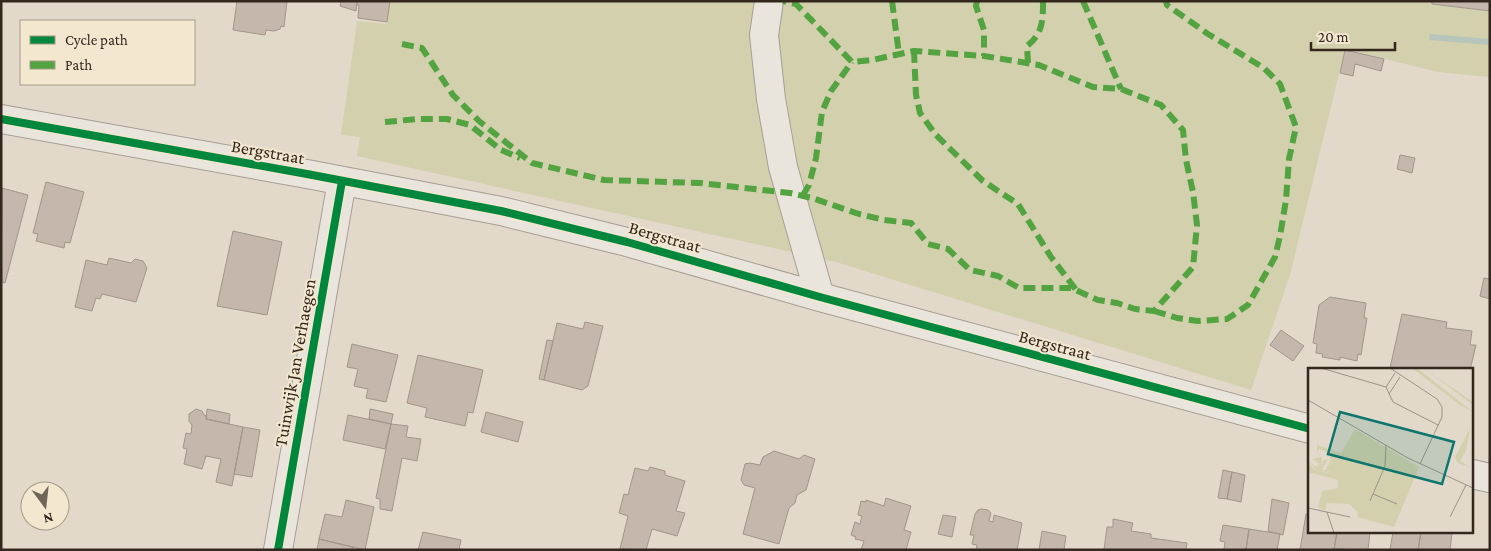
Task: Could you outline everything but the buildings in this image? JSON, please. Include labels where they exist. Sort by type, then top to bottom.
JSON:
[{"type":"street","points":[[769,1],[764,35],[771,99],[784,167],[820,297]]},
{"type":"street","name":"Bergstraat","points":[[1,119],[510,213],[627,242],[820,297],[1308,429]]},
{"type":"street","name":"Tuinwijk Jan Verhaegen","points":[[278,550],[342,181]]},
{"type":"street","points":[[1474,474],[1490,478]]},
{"type":"shaded area","points":[[390,1],[1432,1],[1432,4],[1490,11],[1490,77],[1438,72],[1345,49],[1290,275],[1251,390],[836,262],[357,156],[360,137],[341,135],[357,21],[387,24]]},
{"type":"shaded area","points":[[1430,34],[1490,39],[1490,45],[1429,40]]},
{"type":"marked path","points":[[402,44],[422,48],[453,95],[479,121],[532,163],[604,180],[700,183],[790,193],[812,198],[859,214],[884,220],[911,223],[928,244],[948,249],[970,270],[998,276],[1019,288],[1071,288],[1098,300],[1117,303],[1135,309],[1154,311],[1193,267],[1197,225],[1183,130],[1161,105],[1121,89],[1093,87],[1039,65],[984,56],[914,51],[872,60],[852,62],[796,4],[783,1]]},
{"type":"marked path","points":[[892,1],[899,54]]},
{"type":"marked path","points":[[977,1],[976,6],[984,30],[984,56]]},
{"type":"marked path","points":[[1028,63],[1027,46],[1036,36],[1041,26],[1043,1]]},
{"type":"marked path","points":[[1083,1],[1121,89]]},
{"type":"marked path","points":[[1154,311],[1177,318],[1198,321],[1227,319],[1248,305],[1275,257],[1286,200],[1289,159],[1296,127],[1280,84],[1264,68],[1208,34],[1167,5],[1166,1]]},
{"type":"marked path","points":[[914,51],[916,95],[920,113],[936,135],[983,181],[1018,204],[1051,257],[1077,291]]},
{"type":"marked path","points":[[803,195],[809,185],[816,158],[822,112],[831,91],[852,62]]},
{"type":"marked path","points":[[385,122],[447,119],[470,125],[501,150],[520,158]]},
{"type":"cycle path","points":[[1,119],[501,211],[627,242],[820,297],[1308,428]]},
{"type":"cycle path","points":[[278,550],[342,181]]}]
